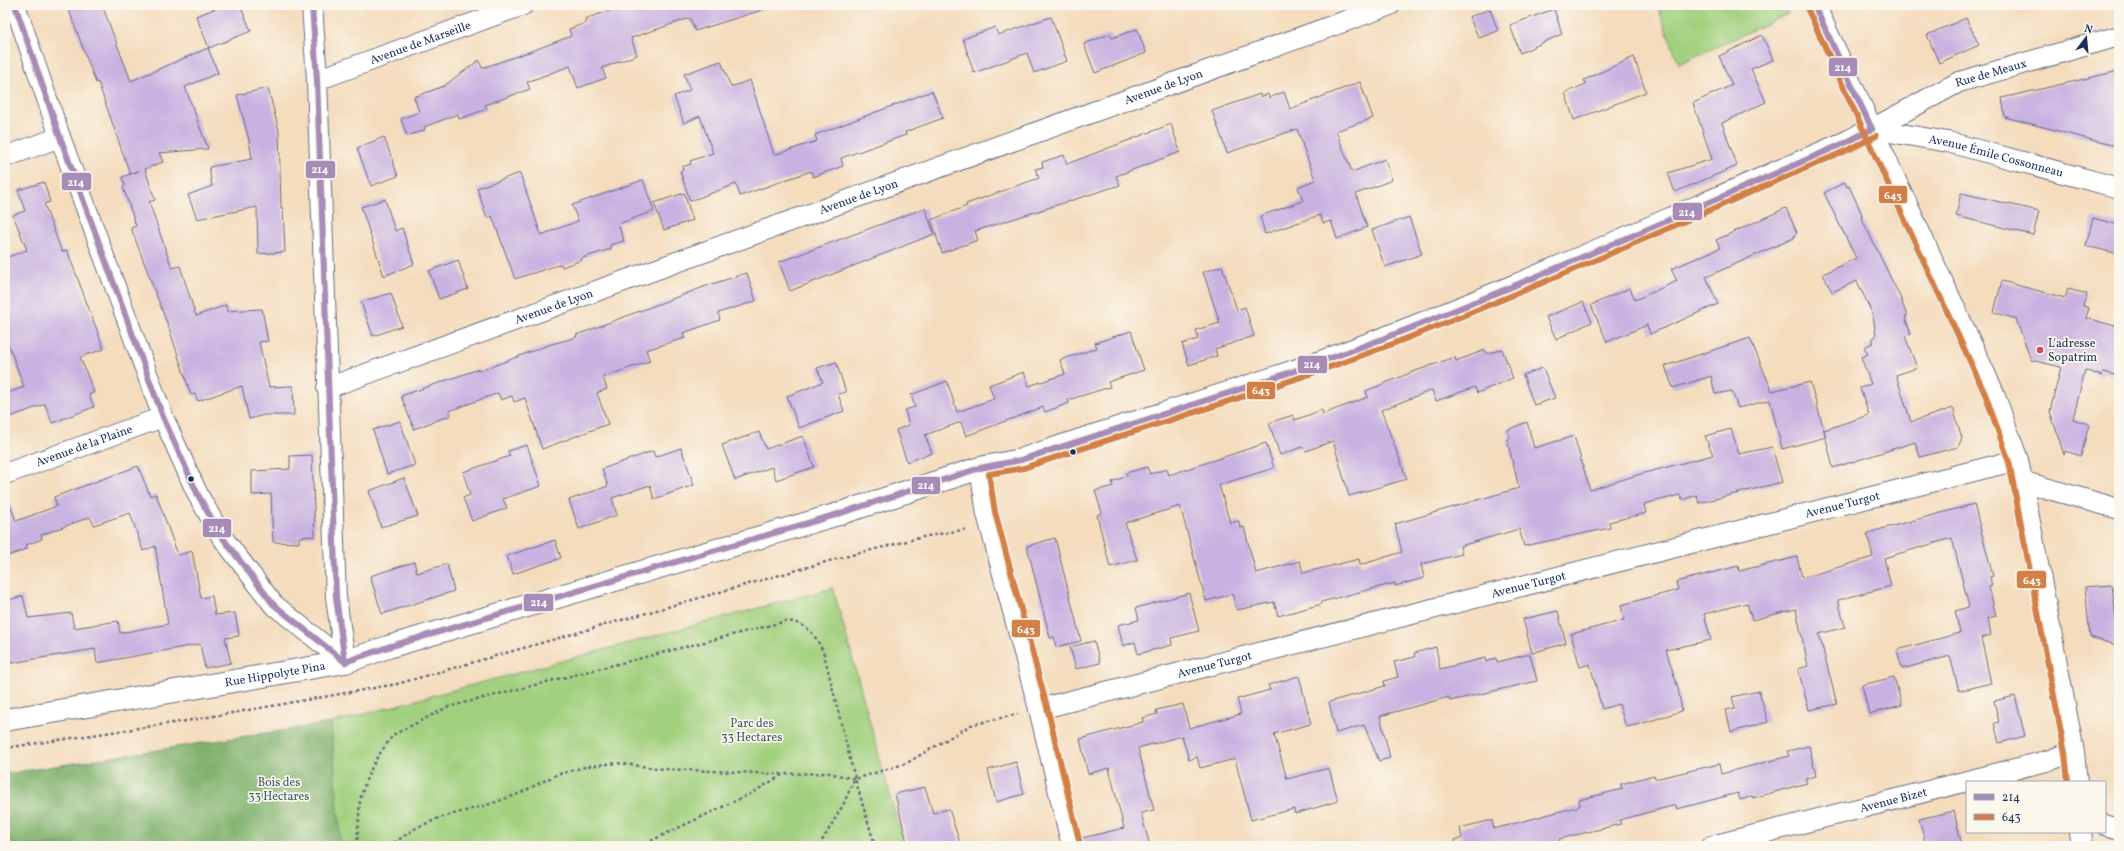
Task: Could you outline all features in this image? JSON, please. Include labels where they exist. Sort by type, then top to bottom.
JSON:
[{"type":"main road","points":[[1814,5],[1992,391],[2017,460],[2073,752],[2076,781]]},
{"type":"main road","name":"Rue Hippolyte Pina","points":[[5,720],[345,662],[388,647],[828,518],[980,468],[1021,460],[1325,360],[1406,330],[1584,257],[1846,142],[1872,129]]},
{"type":"main road","points":[[2080,833],[2082,846]]},
{"type":"street","points":[[15,5],[60,138],[163,417],[198,495],[222,537],[273,604],[345,662]]},
{"type":"street","name":"Avenue de Marseille","points":[[317,80],[523,5]]},
{"type":"street","name":"Avenue de Lyon","points":[[328,388],[1390,5]]},
{"type":"street","points":[[308,9],[317,80],[336,597],[345,662]]},
{"type":"street","name":"Rue de Meaux","points":[[1872,129],[1959,82],[2119,36]]},
{"type":"street","name":"Avenue Émile Cossonneau","points":[[1872,129],[1948,142],[2119,188]]},
{"type":"street","points":[[5,156],[60,138]]},
{"type":"street","name":"Avenue de la Plaine","points":[[5,474],[163,417]]},
{"type":"street","name":"Avenue Turgot","points":[[1039,709],[2017,460]]},
{"type":"street","points":[[980,468],[987,514],[1039,709],[1072,846]]},
{"type":"street","points":[[2021,481],[2119,509]]},
{"type":"street","name":"Avenue Bizet","points":[[1967,781],[2050,760],[2073,752]]},
{"type":"street","name":"Avenue Bizet","points":[[1712,846],[1966,781]]},
{"type":"street","points":[[2106,825],[2119,829]]},
{"type":"path","points":[[5,748],[186,721],[396,684],[836,559],[926,536],[973,528],[987,514]]},
{"type":"path","points":[[356,846],[360,800],[366,780],[376,759],[393,736],[448,707],[787,622],[798,622],[808,628],[816,637],[824,654],[855,779],[875,846]]},
{"type":"path","points":[[389,846],[416,828],[439,818],[516,795],[556,775],[588,766],[617,764],[664,769],[782,774],[829,773],[855,779],[908,763],[971,725],[1039,709]]},
{"type":"path","points":[[640,846],[752,793],[782,774]]},
{"type":"path","points":[[819,846],[844,805],[855,779]]},
{"type":"green space","points":[[1657,5],[1784,5],[1788,14],[1679,64]]},
{"type":"green space","name":"Parc des 33 Hectares","points":[[833,588],[904,846],[5,846],[5,774],[331,723]]},
{"type":"green space","name":"Bois des 33 Hectares","points":[[331,723],[341,846],[5,846],[5,774]]},
{"type":"building","points":[[67,5],[102,5],[131,81],[208,48],[218,73],[185,87],[208,149],[159,153],[163,162],[145,169],[155,200],[149,202],[172,268],[180,266],[196,316],[226,305],[227,311],[262,309],[268,341],[259,342],[269,387],[293,386],[294,415],[264,415],[249,419],[242,386],[198,401],[195,394],[191,395],[170,331],[131,228],[136,226],[123,187],[125,186],[122,177],[139,171],[130,174],[98,82],[96,83]]},
{"type":"building","points":[[225,5],[240,5],[251,31],[209,48],[196,16]]},
{"type":"building","points":[[640,5],[761,5],[762,10],[695,31],[690,18],[631,38],[637,55],[602,68],[606,78],[578,88],[570,66],[527,82],[530,89],[485,105],[487,109],[459,119],[458,114],[424,127],[425,130],[407,136],[401,119],[419,112],[414,97],[444,86],[479,60],[482,68],[529,52],[571,36],[569,29],[586,23],[585,19],[620,7],[621,10]]},
{"type":"building","points":[[1490,9],[1498,31],[1479,38],[1469,17]]},
{"type":"building","points":[[1554,9],[1562,34],[1520,53],[1510,25]]},
{"type":"building","points":[[1051,17],[1067,61],[1034,73],[1027,53],[974,73],[963,39],[995,27],[998,35]]},
{"type":"building","points":[[1966,18],[1979,45],[1939,63],[1927,35]]},
{"type":"building","points":[[1137,29],[1146,53],[1095,73],[1084,44],[1110,34],[1112,38]]},
{"type":"building","points":[[1762,35],[1773,60],[1751,69],[1766,102],[1722,123],[1737,166],[1675,192],[1668,173],[1712,159],[1693,103],[1732,85],[1719,56]]},
{"type":"building","points":[[1634,57],[1646,92],[1574,120],[1565,93],[1586,84],[1584,80]]},
{"type":"building","points":[[721,61],[731,87],[750,80],[774,155],[817,141],[815,135],[932,91],[943,118],[905,132],[906,135],[841,158],[843,166],[813,177],[811,171],[740,196],[736,184],[690,201],[680,171],[683,170],[682,167],[691,164],[690,161],[713,153],[700,116],[684,123],[674,96],[690,90],[684,74]]},
{"type":"building","points":[[2119,71],[2119,147],[2005,117],[2002,98]]},
{"type":"building","points":[[1360,82],[1373,118],[1336,131],[1352,172],[1385,159],[1392,180],[1356,194],[1367,227],[1337,239],[1331,221],[1323,223],[1320,215],[1265,234],[1260,216],[1303,201],[1298,187],[1315,180],[1297,129],[1227,153],[1212,111],[1260,94],[1261,97],[1268,94],[1269,98],[1284,92],[1290,109]]},
{"type":"building","points":[[268,88],[279,131],[281,208],[283,208],[285,252],[258,254],[257,207],[197,219],[188,195],[212,186],[209,167],[252,159],[249,140],[237,95]]},
{"type":"building","points":[[1171,124],[1180,152],[1116,176],[1120,185],[975,231],[978,240],[942,253],[931,220],[967,206],[966,204],[1039,178],[1035,169],[1043,167],[1042,162],[1064,155],[1067,164]]},
{"type":"building","points":[[384,137],[398,176],[371,186],[357,148]]},
{"type":"building","points":[[520,173],[541,235],[578,221],[572,205],[643,180],[654,211],[618,224],[624,241],[610,245],[611,249],[582,258],[582,260],[562,267],[561,264],[515,279],[492,216],[487,218],[477,188]]},
{"type":"building","points":[[44,182],[50,202],[44,204],[62,252],[67,250],[104,349],[80,357],[94,392],[89,395],[94,407],[52,423],[45,404],[5,419],[5,394],[24,387],[5,335],[5,258],[27,250],[13,215],[25,211],[18,190]]},
{"type":"building","points":[[1845,182],[1847,187],[1849,186],[1862,214],[1861,217],[1900,297],[1907,316],[1905,317],[1911,334],[1905,336],[1917,368],[1896,375],[1911,422],[1953,408],[1962,438],[1958,447],[1920,457],[1915,442],[1833,468],[1824,430],[1869,415],[1860,388],[1871,384],[1861,357],[1868,354],[1864,347],[1873,343],[1873,338],[1876,336],[1873,315],[1857,281],[1832,292],[1823,274],[1856,258],[1824,193]]},
{"type":"building","points":[[684,193],[693,220],[664,230],[654,203]]},
{"type":"building","points":[[1961,193],[2039,211],[2033,235],[1956,216]]},
{"type":"building","points":[[385,199],[395,231],[402,228],[414,264],[384,276],[361,207]]},
{"type":"building","points":[[925,208],[934,234],[790,291],[779,262]]},
{"type":"building","points":[[1786,208],[1797,233],[1794,238],[1706,277],[1718,304],[1650,334],[1647,325],[1607,342],[1591,305],[1630,288],[1635,300],[1677,281],[1671,269],[1720,248],[1716,240]]},
{"type":"building","points":[[1409,217],[1422,254],[1385,267],[1372,230]]},
{"type":"building","points":[[2093,218],[2119,225],[2119,254],[2086,246]]},
{"type":"building","points":[[458,260],[468,289],[439,299],[429,271]]},
{"type":"building","points":[[1222,266],[1237,310],[1245,307],[1254,336],[1215,349],[1217,356],[1189,365],[1182,344],[1198,339],[1196,330],[1220,323],[1203,272]]},
{"type":"building","points":[[747,273],[756,301],[718,313],[720,320],[683,333],[685,338],[646,350],[650,361],[603,377],[607,389],[597,393],[608,424],[542,449],[525,398],[514,402],[512,396],[501,400],[498,393],[449,411],[451,415],[414,429],[401,396],[479,369],[480,371],[548,345],[577,337],[576,335],[709,285]]},
{"type":"building","points":[[2002,281],[2065,298],[2068,289],[2087,294],[2083,306],[2089,308],[2086,318],[2119,327],[2119,376],[2103,372],[2102,376],[2085,370],[2073,419],[2089,424],[2081,456],[2065,451],[2064,455],[2050,411],[2061,367],[2031,360],[2016,319],[1994,312]]},
{"type":"building","points":[[391,293],[402,326],[373,336],[361,302]]},
{"type":"building","points":[[1583,302],[1592,322],[1556,339],[1546,317]]},
{"type":"building","points":[[1131,331],[1144,370],[1108,382],[1110,387],[1068,400],[1069,403],[1045,412],[1043,407],[966,436],[961,422],[925,435],[932,453],[907,462],[896,430],[909,425],[905,410],[915,407],[911,395],[947,381],[957,412],[994,399],[989,385],[1024,372],[1029,386],[1065,374],[1060,360],[1097,348],[1095,343]]},
{"type":"building","points":[[1750,338],[1772,391],[1810,382],[1826,437],[1782,449],[1770,400],[1738,408],[1732,391],[1715,394],[1711,376],[1673,388],[1665,366]]},
{"type":"building","points":[[1502,349],[1513,378],[1477,393],[1475,387],[1436,401],[1432,390],[1381,410],[1407,479],[1349,496],[1333,441],[1306,451],[1302,447],[1280,455],[1269,423],[1293,415],[1295,420],[1322,410],[1323,414],[1368,397],[1366,391],[1410,373],[1455,357],[1456,361],[1485,350],[1487,354]]},
{"type":"building","points":[[836,362],[846,392],[838,394],[844,411],[799,428],[787,396],[823,382],[817,368]]},
{"type":"building","points":[[1543,368],[1555,398],[1534,405],[1523,375]]},
{"type":"building","points":[[400,421],[415,465],[387,474],[373,430]]},
{"type":"building","points":[[1527,422],[1534,448],[1574,436],[1590,490],[1637,475],[1713,455],[1705,436],[1731,429],[1739,454],[1772,447],[1782,482],[1699,503],[1697,495],[1682,500],[1680,495],[1644,504],[1646,513],[1609,522],[1610,528],[1524,546],[1519,529],[1460,546],[1462,554],[1421,564],[1424,578],[1395,586],[1395,583],[1321,602],[1322,604],[1278,616],[1274,602],[1237,610],[1232,594],[1206,601],[1180,506],[1125,523],[1137,560],[1110,567],[1097,515],[1102,513],[1095,491],[1113,486],[1112,482],[1127,476],[1126,473],[1147,467],[1150,474],[1167,469],[1169,475],[1266,443],[1274,468],[1219,485],[1230,523],[1239,521],[1240,528],[1244,527],[1256,573],[1300,561],[1303,573],[1359,559],[1360,565],[1402,552],[1395,524],[1519,488],[1507,439],[1510,438],[1507,430]]},
{"type":"building","points":[[759,432],[766,449],[803,436],[814,467],[776,480],[772,467],[735,480],[722,445]]},
{"type":"building","points":[[527,445],[541,486],[503,499],[507,508],[472,521],[463,498],[470,495],[463,472],[510,456],[508,451]]},
{"type":"building","points":[[681,448],[694,485],[654,499],[650,485],[612,498],[617,515],[579,529],[569,500],[608,486],[602,469],[653,451],[655,457]]},
{"type":"building","points":[[312,455],[315,536],[299,537],[299,543],[273,542],[271,494],[252,495],[252,471],[290,469],[290,456]]},
{"type":"building","points":[[138,466],[150,496],[156,494],[178,555],[192,551],[201,598],[212,596],[215,615],[235,613],[239,636],[225,638],[231,663],[205,668],[200,644],[97,663],[95,649],[5,664],[5,601],[23,596],[28,618],[71,613],[74,628],[118,621],[120,633],[168,624],[155,546],[143,551],[130,513],[94,525],[90,517],[41,535],[42,539],[26,545],[27,549],[5,557],[5,496],[7,496],[16,521],[57,506],[54,497]]},
{"type":"building","points":[[404,478],[418,516],[381,527],[369,491]]},
{"type":"building","points":[[1974,504],[1993,576],[1990,577],[1992,586],[1989,587],[1996,616],[1988,618],[1991,635],[1981,638],[1991,683],[1959,691],[1950,656],[1902,669],[1897,650],[1960,633],[1955,611],[1969,607],[1952,538],[1884,558],[1891,586],[1838,600],[1845,627],[1819,634],[1837,704],[1809,710],[1798,669],[1808,666],[1796,609],[1752,620],[1747,603],[1704,614],[1711,640],[1666,650],[1678,688],[1682,711],[1640,724],[1626,727],[1619,704],[1602,709],[1590,664],[1580,667],[1571,634],[1624,620],[1621,605],[1678,590],[1676,582],[1738,566],[1739,571],[1797,557],[1802,578],[1873,557],[1867,533]]},
{"type":"building","points":[[1055,538],[1081,641],[1056,647],[1054,637],[1050,638],[1027,546]]},
{"type":"building","points":[[555,540],[561,558],[513,574],[507,556]]},
{"type":"building","points":[[414,562],[417,573],[447,564],[454,591],[382,614],[370,576]]},
{"type":"building","points":[[2112,585],[2119,646],[2090,637],[2085,587]]},
{"type":"building","points":[[1189,593],[1199,631],[1171,638],[1172,645],[1138,654],[1135,642],[1123,646],[1118,625],[1139,620],[1136,608]]},
{"type":"building","points":[[1558,611],[1566,643],[1532,653],[1523,619]]},
{"type":"building","points":[[1094,641],[1100,663],[1076,669],[1070,647]]},
{"type":"building","points":[[1436,647],[1440,669],[1485,658],[1486,662],[1496,658],[1497,662],[1530,654],[1537,681],[1450,701],[1449,697],[1380,716],[1390,758],[1379,761],[1364,725],[1336,733],[1329,702],[1385,686],[1384,681],[1398,677],[1394,662],[1415,657],[1414,653]]},
{"type":"building","points":[[1299,676],[1311,724],[1274,734],[1287,779],[1329,768],[1338,801],[1295,814],[1294,809],[1251,820],[1235,759],[1200,768],[1197,757],[1189,760],[1182,736],[1138,748],[1154,810],[1141,813],[1150,846],[1083,846],[1082,838],[1124,828],[1109,768],[1088,774],[1080,739],[1143,722],[1142,718],[1157,714],[1156,710],[1183,704],[1189,728],[1241,714],[1237,699],[1270,690],[1268,685]]},
{"type":"building","points":[[1894,677],[1902,705],[1869,714],[1862,685]]},
{"type":"building","points":[[1759,691],[1768,722],[1731,732],[1726,710],[1735,708],[1732,697]]},
{"type":"building","points":[[2015,696],[2025,736],[1999,743],[1994,723],[1999,722],[1994,701]]},
{"type":"building","points":[[1809,746],[1816,776],[1805,779],[1807,783],[1753,798],[1753,796],[1740,800],[1738,793],[1677,809],[1676,805],[1619,820],[1621,824],[1559,839],[1561,846],[1456,846],[1455,840],[1462,838],[1460,828],[1492,820],[1494,829],[1580,806],[1579,800],[1622,789],[1621,784],[1654,775],[1655,779],[1719,764],[1721,774],[1789,756],[1787,751]]},
{"type":"building","points":[[1016,762],[1024,794],[996,802],[988,770]]},
{"type":"building","points":[[925,787],[933,813],[949,809],[961,846],[908,846],[895,794]]},
{"type":"building","points":[[1954,811],[1962,846],[1926,846],[1919,819]]},
{"type":"transit line","name":"214","points":[[15,5],[60,137],[163,417],[198,495],[222,537],[273,604],[345,662]]},
{"type":"transit line","name":"214","points":[[312,5],[317,80],[336,597],[345,662]]},
{"type":"transit line","name":"214","points":[[1814,5],[1872,129]]},
{"type":"transit line","name":"643","points":[[1807,8],[1985,394],[2009,462],[2065,753],[2068,781]]},
{"type":"transit line","name":"214","points":[[345,662],[388,647],[835,515],[980,468],[1021,460],[1267,380],[1365,346],[1577,260],[1847,142],[1872,129]]},
{"type":"transit line","name":"643","points":[[1080,844],[1047,707],[995,512],[989,474],[1024,468],[1256,392],[1395,343],[1567,272],[1850,149],[1876,136]]},
{"type":"place","name":"L'adresse Sopatrim","points":[[2040,350]]}]
